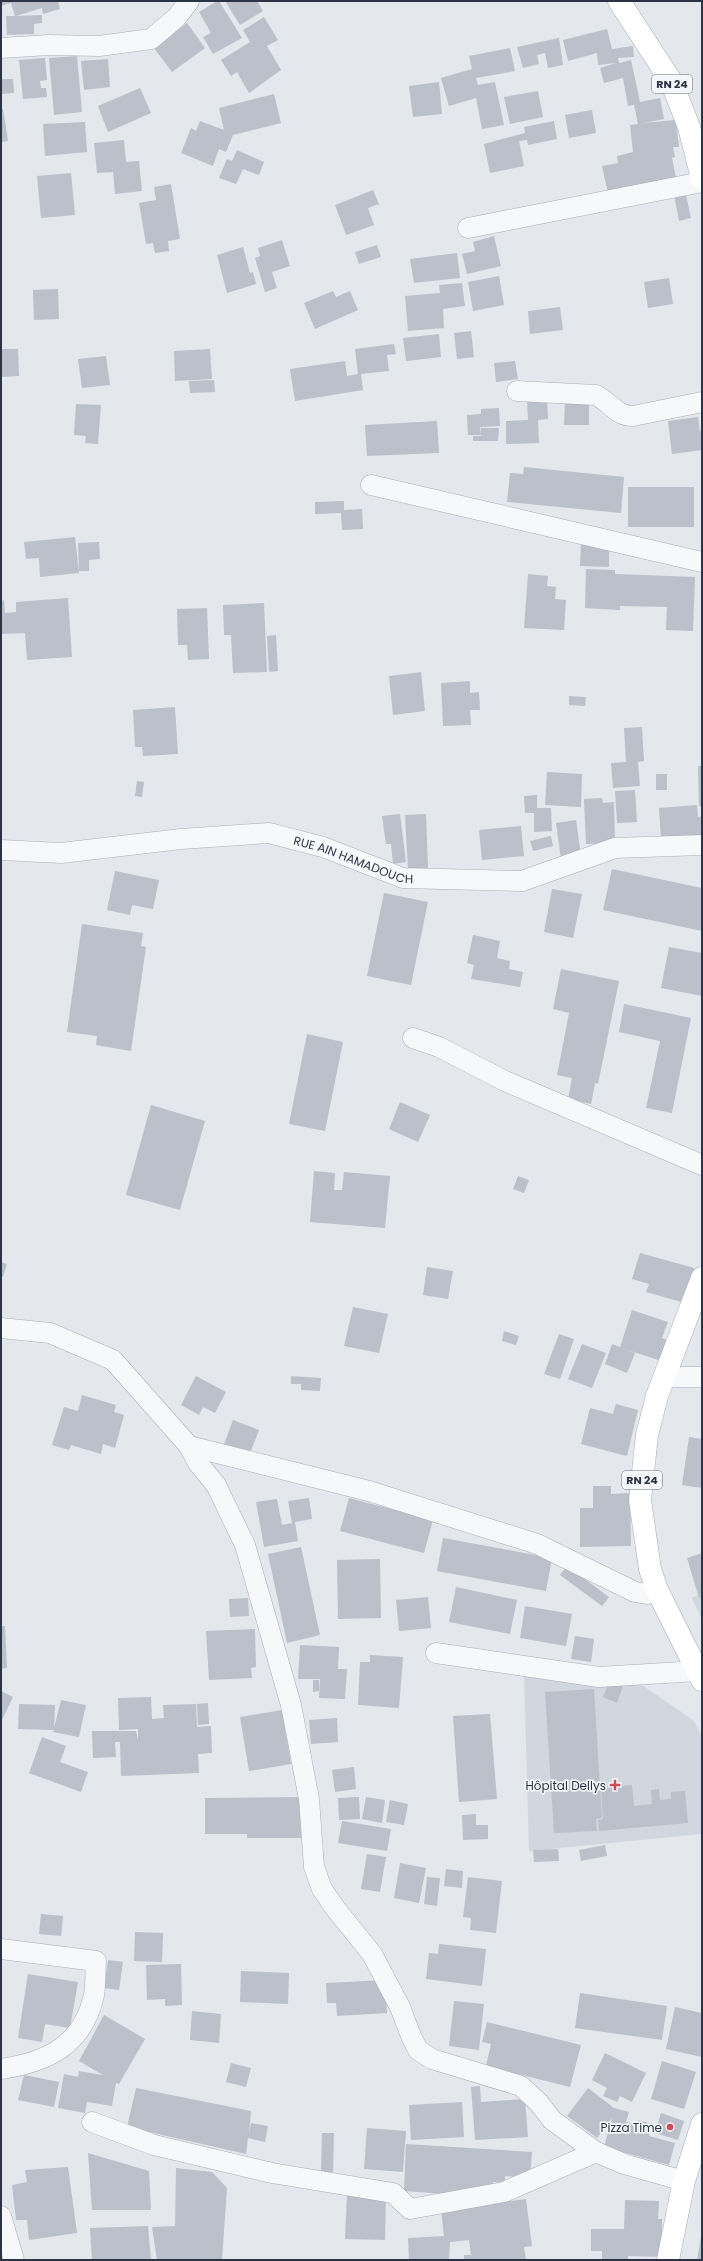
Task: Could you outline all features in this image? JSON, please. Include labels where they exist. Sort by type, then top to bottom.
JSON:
[{"type":"main road","name":"RN 24","points":[[619,1],[671,81],[689,127],[702,178]]},
{"type":"main road","name":"RN 24","points":[[700,1676],[657,1590],[650,1569],[640,1500],[647,1435],[664,1377],[702,1278]]},
{"type":"main road","points":[[668,2260],[684,2180],[702,2124]]},
{"type":"street","points":[[1,48],[49,45],[99,46],[151,39],[176,18],[189,1]]},
{"type":"street","points":[[468,228],[702,182]]},
{"type":"street","points":[[517,391],[596,395],[604,399],[624,416],[633,416],[702,402]]},
{"type":"street","points":[[371,485],[702,562]]},
{"type":"street","name":"RUE AIN HAMADOUCH","points":[[1,850],[61,853],[181,839],[269,833],[323,848],[403,878],[522,881],[615,848],[702,845]]},
{"type":"street","points":[[413,1038],[439,1047],[505,1082],[702,1165]]},
{"type":"street","points":[[1,1328],[50,1333],[113,1360],[189,1446],[198,1463],[216,1485],[245,1545],[291,1705],[309,1799],[314,1867],[322,1889],[335,1908],[372,1954],[400,2007],[418,2050],[432,2059],[521,2086],[539,2103],[552,2120],[596,2152],[624,2164],[684,2180]]},
{"type":"street","points":[[664,1377],[702,1377]]},
{"type":"street","points":[[189,1446],[369,1491],[537,1544],[635,1592],[646,1594],[657,1590]]},
{"type":"street","points":[[436,1653],[599,1677],[700,1676]]},
{"type":"street","points":[[1,1949],[96,1961],[94,1994],[83,2026],[67,2045],[44,2059],[1,2069]]},
{"type":"street","points":[[92,2122],[154,2145],[272,2172],[393,2193],[410,2208],[504,2192],[596,2152]]},
{"type":"street","points":[[1,2216],[14,2260]]},
{"type":"shaded area","points":[[702,1593],[702,1620],[692,1598]]},
{"type":"shaded area","name":"Hôpital Dellys","points":[[623,1672],[693,1720],[702,1736],[702,1834],[529,1851],[524,1676]]},
{"type":"building","points":[[1,1],[58,1],[60,9],[43,14],[42,8],[16,16],[42,15],[42,23],[34,24],[34,34],[7,35],[6,16],[15,16],[11,3],[1,6]]},
{"type":"building","points":[[219,1],[242,38],[213,54],[203,37],[211,33],[199,12]]},
{"type":"building","points":[[225,1],[257,1],[263,11],[240,25]]},
{"type":"building","points":[[264,17],[278,40],[267,46],[281,70],[249,93],[237,72],[231,76],[221,60],[250,42],[243,30]]},
{"type":"building","points":[[187,23],[205,48],[172,72],[154,48]]},
{"type":"building","points":[[607,29],[612,49],[633,46],[634,57],[618,58],[619,63],[631,60],[640,102],[660,98],[664,119],[643,123],[676,120],[679,147],[673,147],[675,157],[672,158],[676,178],[608,193],[602,166],[618,163],[617,156],[633,152],[630,125],[638,124],[634,105],[628,106],[623,78],[604,83],[600,68],[616,63],[598,65],[597,53],[568,61],[563,40]]},
{"type":"building","points":[[559,38],[563,65],[548,68],[545,53],[537,55],[539,64],[523,68],[517,47]]},
{"type":"building","points":[[510,48],[515,71],[476,78],[478,85],[495,82],[504,125],[482,129],[476,98],[449,106],[441,78],[472,69],[469,56]]},
{"type":"building","points":[[77,56],[82,112],[54,115],[49,58]]},
{"type":"building","points":[[45,58],[47,80],[40,81],[41,88],[46,88],[47,97],[23,99],[19,60]]},
{"type":"building","points":[[108,59],[110,87],[84,90],[81,61]]},
{"type":"building","points":[[1,79],[13,79],[14,93],[1,94]]},
{"type":"building","points":[[439,82],[442,114],[413,117],[409,86]]},
{"type":"building","points":[[140,88],[151,113],[108,132],[98,106]]},
{"type":"building","points":[[538,91],[543,117],[510,124],[504,97]]},
{"type":"building","points":[[274,94],[281,123],[233,135],[226,152],[219,149],[213,166],[181,153],[191,128],[196,131],[200,121],[224,130],[219,108]]},
{"type":"building","points":[[1,109],[3,109],[8,141],[1,142]]},
{"type":"building","points":[[592,110],[596,133],[569,138],[565,115]]},
{"type":"building","points":[[554,121],[557,139],[528,145],[527,140],[519,141],[524,166],[490,173],[484,144],[525,133],[524,127]]},
{"type":"building","points":[[85,122],[87,152],[45,156],[43,124]]},
{"type":"building","points":[[124,140],[126,162],[139,161],[142,191],[115,194],[113,172],[97,173],[94,143]]},
{"type":"building","points":[[237,150],[264,162],[259,175],[243,169],[236,184],[219,178],[227,159],[232,161]]},
{"type":"building","points":[[71,173],[75,215],[41,218],[37,176]]},
{"type":"building","points":[[171,184],[180,239],[168,241],[169,251],[155,253],[153,243],[146,244],[139,203],[156,200],[154,187]]},
{"type":"building","points":[[684,186],[691,218],[679,221],[673,189]]},
{"type":"building","points":[[373,190],[379,204],[368,208],[374,225],[346,235],[335,205]]},
{"type":"building","points":[[494,236],[501,266],[467,274],[462,254],[475,251],[473,242]]},
{"type":"building","points":[[282,240],[290,266],[272,272],[277,288],[265,292],[255,258],[260,256],[258,248]]},
{"type":"building","points":[[377,245],[381,257],[359,264],[355,252]]},
{"type":"building","points":[[243,247],[250,273],[253,272],[256,284],[227,293],[217,255]]},
{"type":"building","points":[[457,253],[460,278],[414,283],[410,259]]},
{"type":"building","points":[[499,276],[504,305],[473,311],[468,282]]},
{"type":"building","points":[[669,278],[673,304],[648,308],[644,282]]},
{"type":"building","points":[[462,283],[465,306],[443,309],[444,328],[408,331],[405,296],[440,293],[439,285]]},
{"type":"building","points":[[58,289],[59,319],[34,320],[33,290]]},
{"type":"building","points":[[333,291],[336,297],[350,291],[358,310],[315,329],[304,303]]},
{"type":"building","points":[[560,307],[563,330],[530,334],[528,311]]},
{"type":"building","points":[[471,331],[474,357],[457,359],[454,333]]},
{"type":"building","points":[[439,334],[441,357],[406,361],[403,338]]},
{"type":"building","points":[[394,344],[396,354],[387,355],[389,371],[361,374],[363,390],[295,401],[290,369],[345,361],[347,376],[358,374],[355,349]]},
{"type":"building","points":[[1,349],[18,349],[19,376],[1,377]]},
{"type":"building","points":[[210,349],[212,379],[175,381],[174,351]]},
{"type":"building","points":[[106,356],[110,385],[82,388],[78,359]]},
{"type":"building","points":[[515,361],[518,379],[496,382],[494,363]]},
{"type":"building","points":[[214,380],[215,392],[190,393],[189,381]]},
{"type":"building","points":[[547,398],[548,419],[538,420],[539,443],[506,444],[506,421],[528,420],[527,400]]},
{"type":"building","points":[[565,401],[589,402],[589,425],[564,425]]},
{"type":"building","points":[[76,404],[101,405],[98,444],[85,443],[86,436],[74,435]]},
{"type":"building","points":[[499,408],[500,426],[480,427],[481,435],[468,435],[467,415],[481,414],[481,409]]},
{"type":"building","points":[[698,417],[700,431],[702,430],[702,450],[672,454],[668,421]]},
{"type":"building","points":[[437,421],[439,453],[367,456],[365,425]]},
{"type":"building","points":[[481,428],[499,428],[498,441],[473,441],[473,436],[481,436]]},
{"type":"building","points":[[524,467],[624,477],[621,513],[507,502],[510,473],[523,474]]},
{"type":"building","points":[[628,487],[694,487],[694,527],[628,527]]},
{"type":"building","points":[[344,501],[344,510],[362,509],[363,529],[342,530],[341,513],[315,514],[315,502]]},
{"type":"building","points":[[75,537],[79,573],[40,577],[39,558],[26,559],[24,542]]},
{"type":"building","points":[[99,542],[100,559],[89,560],[89,571],[79,571],[78,543]]},
{"type":"building","points":[[581,543],[609,543],[609,567],[580,566]]},
{"type":"building","points":[[586,569],[615,570],[615,574],[695,577],[693,631],[666,630],[667,607],[620,606],[620,610],[585,608]]},
{"type":"building","points":[[528,574],[548,576],[547,586],[556,587],[555,599],[566,600],[564,630],[524,628]]},
{"type":"building","points":[[68,598],[72,657],[27,660],[25,633],[1,634],[1,601],[4,600],[5,613],[16,612],[16,602]]},
{"type":"building","points":[[264,603],[267,672],[233,673],[231,635],[224,635],[223,605]]},
{"type":"building","points":[[207,608],[209,659],[188,660],[187,645],[178,645],[177,609]]},
{"type":"building","points":[[276,635],[278,671],[269,672],[267,636]]},
{"type":"building","points":[[421,672],[425,711],[393,715],[389,676]]},
{"type":"building","points":[[470,681],[470,693],[479,692],[480,710],[470,710],[471,725],[443,726],[441,683]]},
{"type":"building","points":[[569,696],[586,697],[585,706],[569,705]]},
{"type":"building","points":[[175,707],[178,754],[143,756],[142,747],[135,747],[133,710]]},
{"type":"building","points":[[642,727],[644,761],[638,762],[640,786],[613,788],[611,763],[626,762],[624,728]]},
{"type":"building","points":[[698,766],[702,766],[702,806],[699,806]]},
{"type":"building","points":[[547,772],[582,774],[581,807],[545,805]]},
{"type":"building","points":[[656,774],[667,774],[667,790],[656,790]]},
{"type":"building","points":[[137,781],[144,782],[142,797],[135,796]]},
{"type":"building","points":[[635,790],[637,822],[617,823],[615,791]]},
{"type":"building","points":[[537,795],[537,808],[551,808],[552,831],[534,832],[534,813],[525,813],[524,796]]},
{"type":"building","points":[[602,798],[603,803],[614,802],[615,843],[586,844],[584,799]]},
{"type":"building","points":[[697,805],[698,817],[702,817],[702,836],[661,839],[659,808]]},
{"type":"building","points":[[400,814],[406,862],[393,864],[391,844],[386,844],[382,816]]},
{"type":"building","points":[[426,814],[428,868],[408,869],[405,815]]},
{"type":"building","points":[[576,820],[581,856],[561,859],[556,823]]},
{"type":"building","points":[[521,826],[524,856],[482,860],[479,830]]},
{"type":"building","points":[[551,836],[553,846],[533,851],[530,841]]},
{"type":"building","points":[[612,869],[702,888],[702,931],[603,910]]},
{"type":"building","points":[[115,871],[159,880],[153,909],[132,905],[130,915],[107,910]]},
{"type":"building","points":[[552,889],[582,894],[573,938],[544,932]]},
{"type":"building","points":[[384,893],[428,902],[411,985],[367,976]]},
{"type":"building","points":[[82,924],[143,933],[141,946],[146,947],[131,1051],[96,1045],[97,1036],[67,1032]]},
{"type":"building","points":[[473,935],[500,941],[497,958],[510,961],[509,969],[523,972],[520,987],[471,979],[474,965],[467,963]]},
{"type":"building","points":[[669,947],[702,953],[702,996],[661,988]]},
{"type":"building","points":[[561,969],[619,981],[598,1084],[595,1083],[591,1104],[568,1099],[572,1078],[557,1075],[569,1013],[553,1009]]},
{"type":"building","points":[[624,1004],[691,1018],[672,1113],[646,1108],[660,1041],[619,1032]]},
{"type":"building","points":[[307,1034],[343,1042],[325,1131],[289,1124]]},
{"type":"building","points":[[400,1102],[430,1115],[418,1142],[389,1129]]},
{"type":"building","points":[[151,1105],[205,1121],[180,1210],[126,1195]]},
{"type":"building","points":[[314,1171],[335,1173],[334,1190],[342,1190],[344,1172],[390,1176],[385,1228],[310,1222]]},
{"type":"building","points":[[518,1176],[529,1180],[524,1193],[513,1189]]},
{"type":"building","points":[[640,1253],[694,1268],[685,1303],[646,1292],[649,1284],[632,1279]]},
{"type":"building","points":[[1,1262],[7,1264],[3,1277],[1,1276]]},
{"type":"building","points":[[427,1267],[453,1271],[448,1299],[423,1295]]},
{"type":"building","points":[[353,1307],[388,1314],[379,1353],[344,1346]]},
{"type":"building","points":[[632,1310],[668,1322],[662,1338],[669,1341],[662,1361],[624,1349],[635,1353],[627,1373],[605,1364],[612,1344],[620,1347]]},
{"type":"building","points":[[504,1331],[519,1336],[516,1345],[502,1341]]},
{"type":"building","points":[[559,1334],[574,1339],[560,1379],[544,1374]]},
{"type":"building","points":[[582,1344],[606,1353],[592,1388],[568,1379]]},
{"type":"building","points":[[196,1376],[226,1392],[215,1413],[203,1407],[199,1415],[181,1405]]},
{"type":"building","points":[[291,1376],[321,1378],[320,1391],[301,1390],[301,1384],[291,1384]]},
{"type":"building","points":[[82,1395],[116,1405],[114,1412],[124,1415],[115,1448],[103,1444],[101,1454],[71,1445],[69,1450],[52,1445],[64,1407],[78,1411]]},
{"type":"building","points":[[616,1404],[638,1410],[627,1456],[581,1444],[590,1408],[613,1414]]},
{"type":"building","points":[[233,1420],[259,1430],[249,1456],[223,1447]]},
{"type":"building","points":[[689,1437],[702,1439],[702,1488],[682,1485]]},
{"type":"building","points":[[593,1486],[611,1486],[611,1494],[630,1493],[631,1546],[580,1547],[580,1508],[593,1508]]},
{"type":"building","points":[[309,1498],[312,1519],[295,1522],[298,1541],[264,1547],[256,1502],[277,1499],[282,1525],[292,1523],[288,1501]]},
{"type":"building","points":[[349,1498],[433,1520],[424,1553],[340,1531]]},
{"type":"building","points":[[443,1538],[552,1558],[546,1591],[437,1571]]},
{"type":"building","points":[[301,1547],[320,1635],[287,1643],[268,1554]]},
{"type":"building","points":[[702,1553],[702,1597],[699,1598],[687,1558]]},
{"type":"building","points":[[380,1559],[381,1618],[338,1619],[337,1560]]},
{"type":"building","points":[[567,1566],[609,1597],[602,1606],[560,1575]]},
{"type":"building","points":[[456,1587],[517,1600],[510,1634],[449,1622]]},
{"type":"building","points":[[428,1597],[431,1628],[399,1631],[396,1600]]},
{"type":"building","points":[[248,1598],[249,1616],[230,1617],[229,1599]]},
{"type":"building","points":[[525,1606],[572,1614],[566,1646],[520,1638]]},
{"type":"building","points":[[1,1626],[5,1626],[7,1668],[1,1669]]},
{"type":"building","points":[[255,1629],[256,1667],[251,1668],[252,1678],[209,1680],[206,1631]]},
{"type":"building","points":[[575,1636],[594,1639],[591,1662],[571,1659]]},
{"type":"building","points":[[300,1645],[339,1647],[338,1669],[347,1669],[345,1699],[319,1698],[320,1679],[298,1679]]},
{"type":"building","points":[[370,1655],[403,1657],[399,1708],[358,1705],[360,1662],[370,1662]]},
{"type":"building","points":[[313,1680],[319,1680],[319,1691],[313,1692]]},
{"type":"building","points":[[610,1680],[623,1686],[617,1703],[603,1697]]},
{"type":"building","points":[[594,1689],[602,1818],[596,1819],[597,1831],[554,1833],[545,1692]]},
{"type":"building","points":[[1,1691],[13,1697],[1,1722]]},
{"type":"building","points":[[151,1697],[152,1719],[164,1718],[163,1705],[196,1704],[197,1727],[211,1726],[212,1753],[198,1754],[199,1773],[121,1776],[120,1742],[115,1742],[116,1757],[93,1758],[92,1731],[136,1731],[138,1740],[138,1729],[119,1730],[118,1698]]},
{"type":"building","points":[[61,1700],[86,1705],[79,1737],[53,1732],[54,1730],[18,1729],[19,1704],[55,1705],[54,1728]]},
{"type":"building","points":[[208,1703],[209,1724],[198,1725],[197,1704]]},
{"type":"building","points":[[282,1710],[291,1764],[249,1771],[240,1717]]},
{"type":"building","points":[[490,1714],[497,1799],[459,1802],[453,1716]]},
{"type":"building","points":[[337,1718],[338,1742],[311,1744],[309,1720]]},
{"type":"building","points":[[42,1737],[66,1746],[60,1762],[88,1772],[81,1792],[29,1773]]},
{"type":"building","points":[[354,1767],[356,1789],[335,1792],[332,1770]]},
{"type":"building","points":[[632,1785],[634,1806],[652,1804],[651,1790],[659,1789],[660,1800],[671,1799],[671,1792],[685,1791],[688,1823],[599,1831],[598,1820],[603,1819],[601,1787]]},
{"type":"building","points":[[304,1797],[304,1838],[247,1838],[247,1834],[205,1834],[205,1798]]},
{"type":"building","points":[[359,1797],[360,1819],[339,1820],[338,1798]]},
{"type":"building","points":[[366,1797],[385,1800],[382,1823],[362,1819]]},
{"type":"building","points":[[390,1800],[408,1804],[404,1825],[386,1822]]},
{"type":"building","points":[[476,1814],[476,1825],[488,1825],[488,1839],[463,1840],[462,1815]]},
{"type":"building","points":[[342,1821],[391,1829],[387,1851],[338,1843]]},
{"type":"building","points":[[605,1845],[607,1856],[581,1861],[579,1850]]},
{"type":"building","points":[[558,1849],[559,1861],[534,1862],[533,1850]]},
{"type":"building","points":[[367,1854],[386,1857],[380,1892],[361,1889]]},
{"type":"building","points":[[400,1863],[426,1868],[419,1903],[394,1898]]},
{"type":"building","points":[[446,1869],[463,1871],[462,1888],[444,1886]]},
{"type":"building","points":[[427,1877],[440,1878],[437,1906],[424,1904]]},
{"type":"building","points":[[468,1877],[502,1881],[496,1933],[470,1930],[471,1918],[463,1917]]},
{"type":"building","points":[[41,1914],[63,1916],[61,1936],[39,1934]]},
{"type":"building","points":[[135,1932],[163,1933],[162,1962],[134,1961]]},
{"type":"building","points":[[439,1944],[486,1949],[482,1986],[426,1979],[429,1953],[438,1954]]},
{"type":"building","points":[[108,1960],[123,1962],[119,1990],[104,1988]]},
{"type":"building","points":[[181,1964],[182,2005],[165,2006],[165,1999],[147,2000],[146,1965]]},
{"type":"building","points":[[241,1971],[289,1973],[288,2004],[240,2002]]},
{"type":"building","points":[[28,1974],[78,1982],[70,2028],[45,2024],[42,2042],[18,2038]]},
{"type":"building","points":[[385,1980],[387,2013],[337,2016],[336,2003],[327,2003],[326,1983]]},
{"type":"building","points":[[580,1993],[667,2006],[662,2040],[575,2028]]},
{"type":"building","points":[[454,2001],[484,2004],[479,2050],[449,2046]]},
{"type":"building","points":[[675,2007],[702,2013],[702,2057],[666,2049]]},
{"type":"building","points":[[192,2011],[221,2014],[219,2043],[190,2040]]},
{"type":"building","points":[[104,2015],[145,2039],[119,2084],[116,2083],[112,2106],[87,2102],[85,2113],[58,2108],[64,2074],[78,2077],[79,2071],[103,2075],[79,2061]]},
{"type":"building","points":[[487,2022],[581,2045],[570,2087],[486,2066],[491,2044],[482,2042]]},
{"type":"building","points":[[605,2053],[646,2073],[632,2102],[620,2096],[617,2102],[603,2096],[607,2088],[592,2080]]},
{"type":"building","points":[[662,2061],[696,2072],[684,2109],[651,2099]]},
{"type":"building","points":[[231,2063],[251,2068],[246,2087],[226,2082]]},
{"type":"building","points":[[24,2075],[59,2082],[54,2107],[18,2100]]},
{"type":"building","points":[[480,2086],[481,2102],[525,2099],[528,2137],[475,2140],[471,2087]]},
{"type":"building","points":[[136,2088],[251,2111],[249,2134],[251,2123],[268,2126],[265,2142],[248,2138],[246,2154],[127,2127]]},
{"type":"building","points":[[588,2088],[614,2108],[629,2112],[626,2122],[637,2125],[638,2120],[652,2124],[649,2136],[675,2143],[669,2165],[604,2147],[612,2118],[597,2138],[567,2116]]},
{"type":"building","points":[[462,2102],[464,2137],[411,2140],[409,2105]]},
{"type":"building","name":"Pizza Time","points":[[661,2113],[684,2121],[678,2140],[655,2133]]},
{"type":"building","points":[[367,2128],[406,2131],[403,2172],[364,2169]]},
{"type":"building","points":[[322,2133],[334,2133],[333,2174],[321,2173]]},
{"type":"building","points":[[406,2144],[532,2152],[530,2178],[505,2176],[505,2183],[493,2182],[493,2191],[474,2196],[404,2191]]},
{"type":"building","points":[[88,2153],[149,2171],[151,2210],[92,2210]]},
{"type":"building","points":[[68,2167],[77,2233],[29,2240],[27,2220],[16,2220],[12,2185],[27,2182],[25,2170]]},
{"type":"building","points":[[176,2168],[212,2172],[227,2188],[222,2260],[157,2260],[152,2227],[175,2226]]},
{"type":"building","points":[[347,2195],[386,2196],[385,2240],[345,2239]]},
{"type":"building","points":[[526,2199],[532,2246],[524,2247],[526,2260],[464,2260],[464,2255],[471,2255],[469,2240],[450,2242],[449,2260],[409,2260],[408,2238],[444,2236],[441,2210]]},
{"type":"building","points":[[625,2200],[659,2201],[658,2219],[662,2219],[662,2257],[628,2256],[628,2260],[602,2260],[602,2251],[591,2251],[591,2229],[624,2229]]},
{"type":"building","points":[[148,2226],[151,2260],[92,2260],[90,2228]]},
{"type":"building","points":[[701,2237],[702,2260],[697,2260]]},
{"type":"place","name":"Hôpital Dellys","points":[[615,1785]]},
{"type":"place","name":"Pizza Time","points":[[670,2127]]}]
